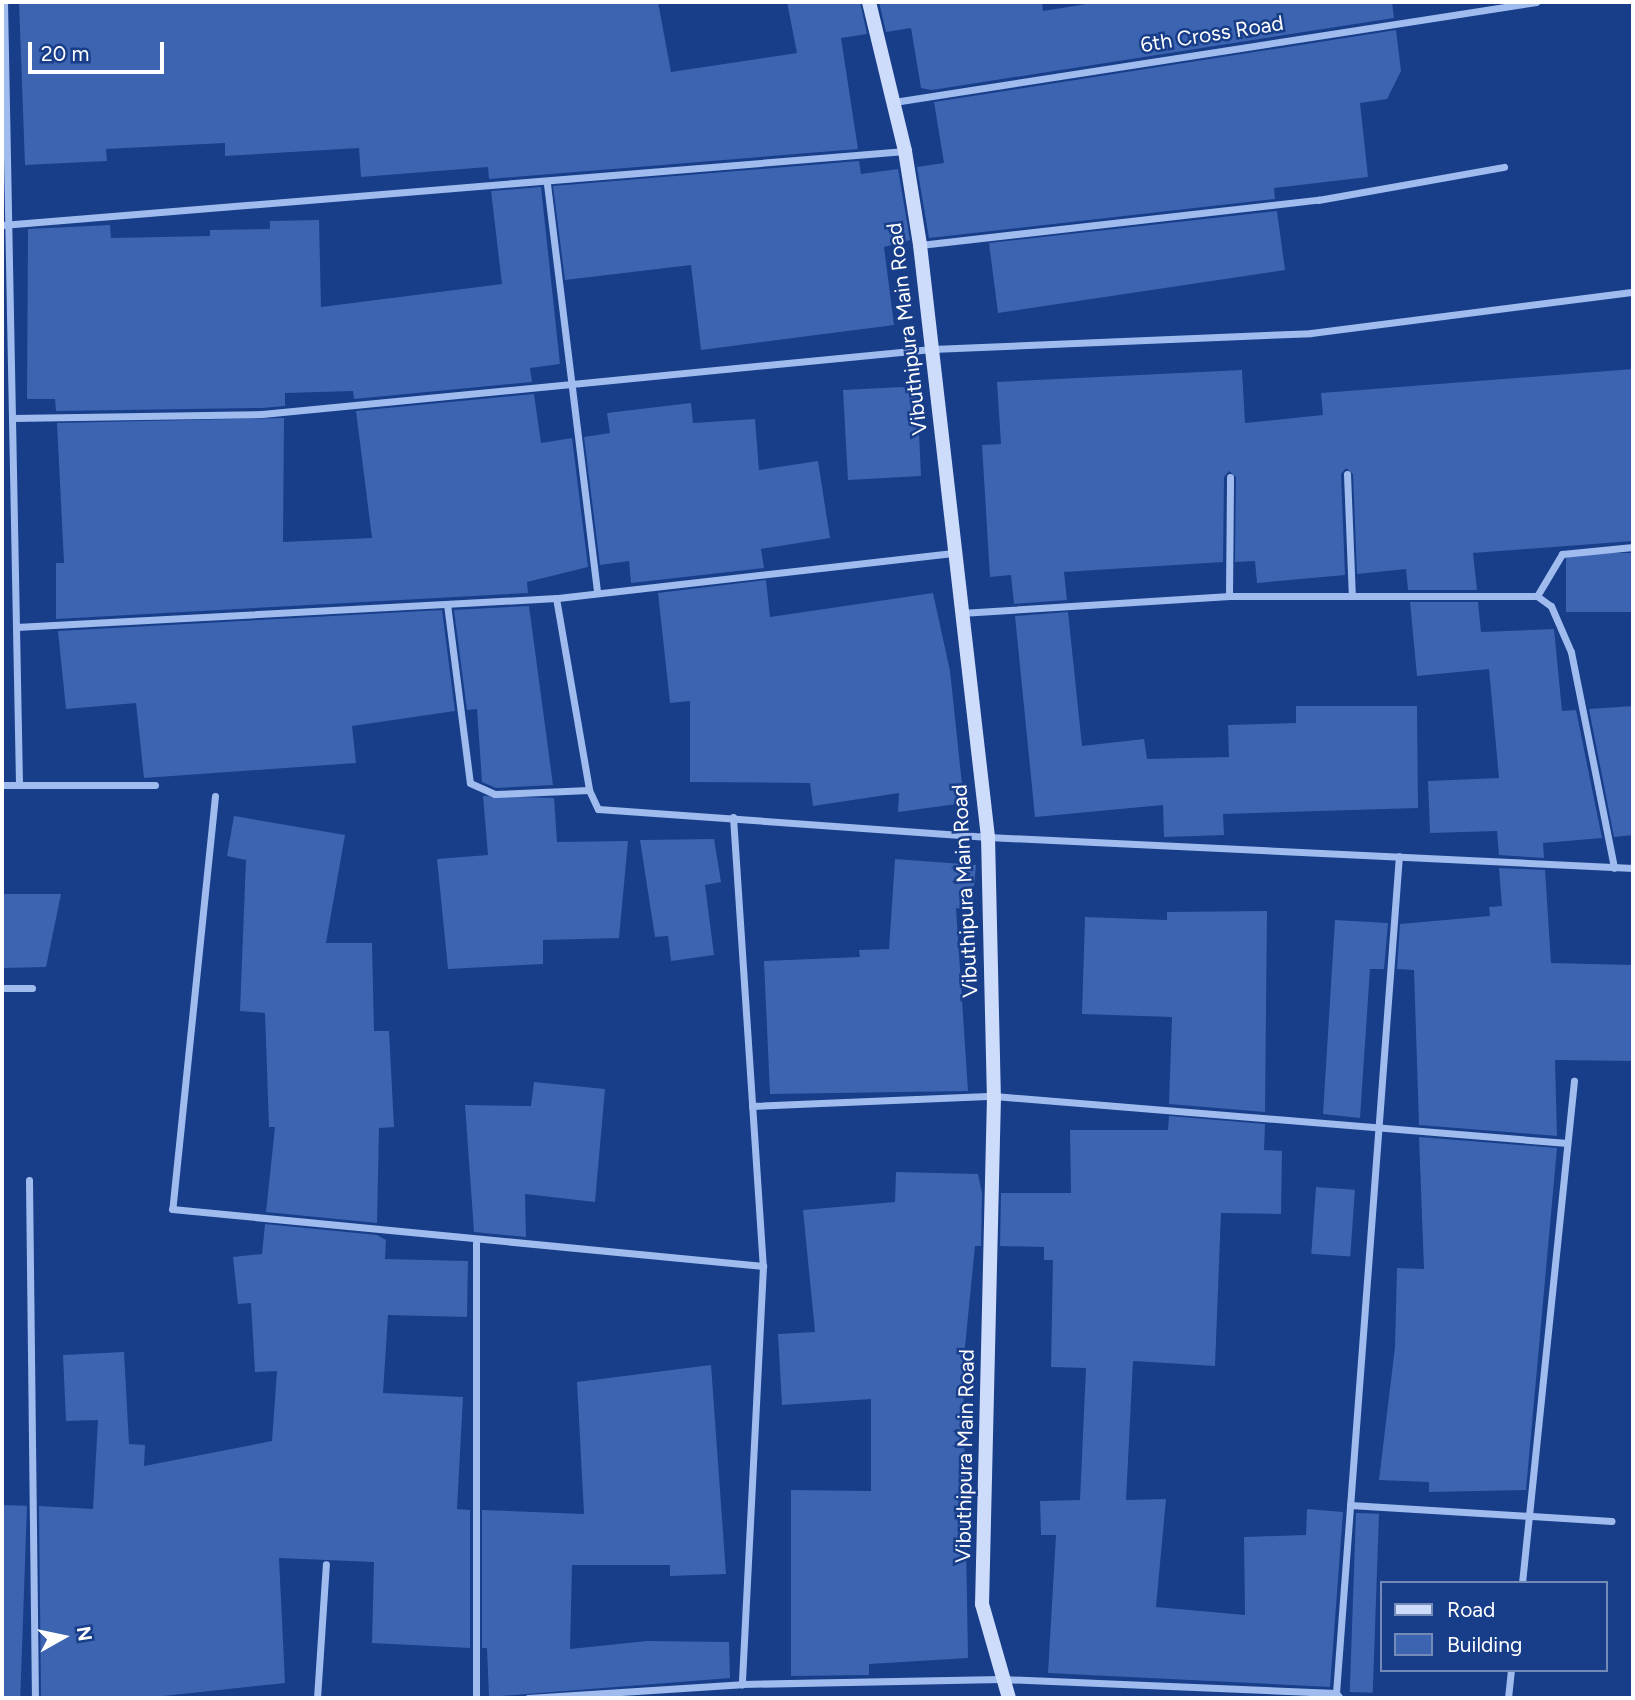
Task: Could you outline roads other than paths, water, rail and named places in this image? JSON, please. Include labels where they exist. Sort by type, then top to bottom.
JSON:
[{"type":"street","points":[[4,2],[5,225],[12,418],[19,784]]},
{"type":"street","name":"Vibuthipura Main Road","points":[[869,2],[905,151],[920,245],[953,553],[988,837],[994,1096],[982,1604],[1001,1679],[1009,1698]]},
{"type":"street","name":"6th Cross Road","points":[[894,102],[1536,2]]},
{"type":"street","points":[[5,225],[547,184],[905,151]]},
{"type":"street","points":[[920,245],[1318,200],[1504,167]]},
{"type":"street","points":[[547,184],[597,592]]},
{"type":"street","points":[[12,418],[262,414],[932,349],[1311,333],[1633,292]]},
{"type":"street","points":[[1347,474],[1352,596]]},
{"type":"street","points":[[1228,596],[1230,477]]},
{"type":"street","points":[[1537,596],[1562,554],[1633,547]]},
{"type":"street","points":[[16,627],[556,598],[953,553]]},
{"type":"street","points":[[961,614],[1228,596],[1537,596],[1551,606],[1571,652],[1614,868]]},
{"type":"street","points":[[556,598],[589,790],[598,809],[988,837],[1633,868]]},
{"type":"street","points":[[447,604],[470,783],[495,794],[589,790]]},
{"type":"street","points":[[2,785],[155,785]]},
{"type":"street","points":[[215,796],[172,1209],[476,1243],[763,1266]]},
{"type":"street","points":[[733,817],[763,1266],[742,1684]]},
{"type":"street","points":[[528,1698],[742,1684],[1001,1679],[1338,1695],[1399,856]]},
{"type":"street","points":[[2,988],[32,988]]},
{"type":"street","points":[[1522,1581],[1574,1081]]},
{"type":"street","points":[[752,1105],[994,1096],[1567,1143]]},
{"type":"street","points":[[29,1180],[35,1698]]},
{"type":"street","points":[[476,1243],[476,1698]]},
{"type":"street","points":[[1350,1505],[1612,1521]]},
{"type":"street","points":[[317,1698],[326,1564]]},
{"type":"street","points":[[1508,1698],[1511,1672]]}]
